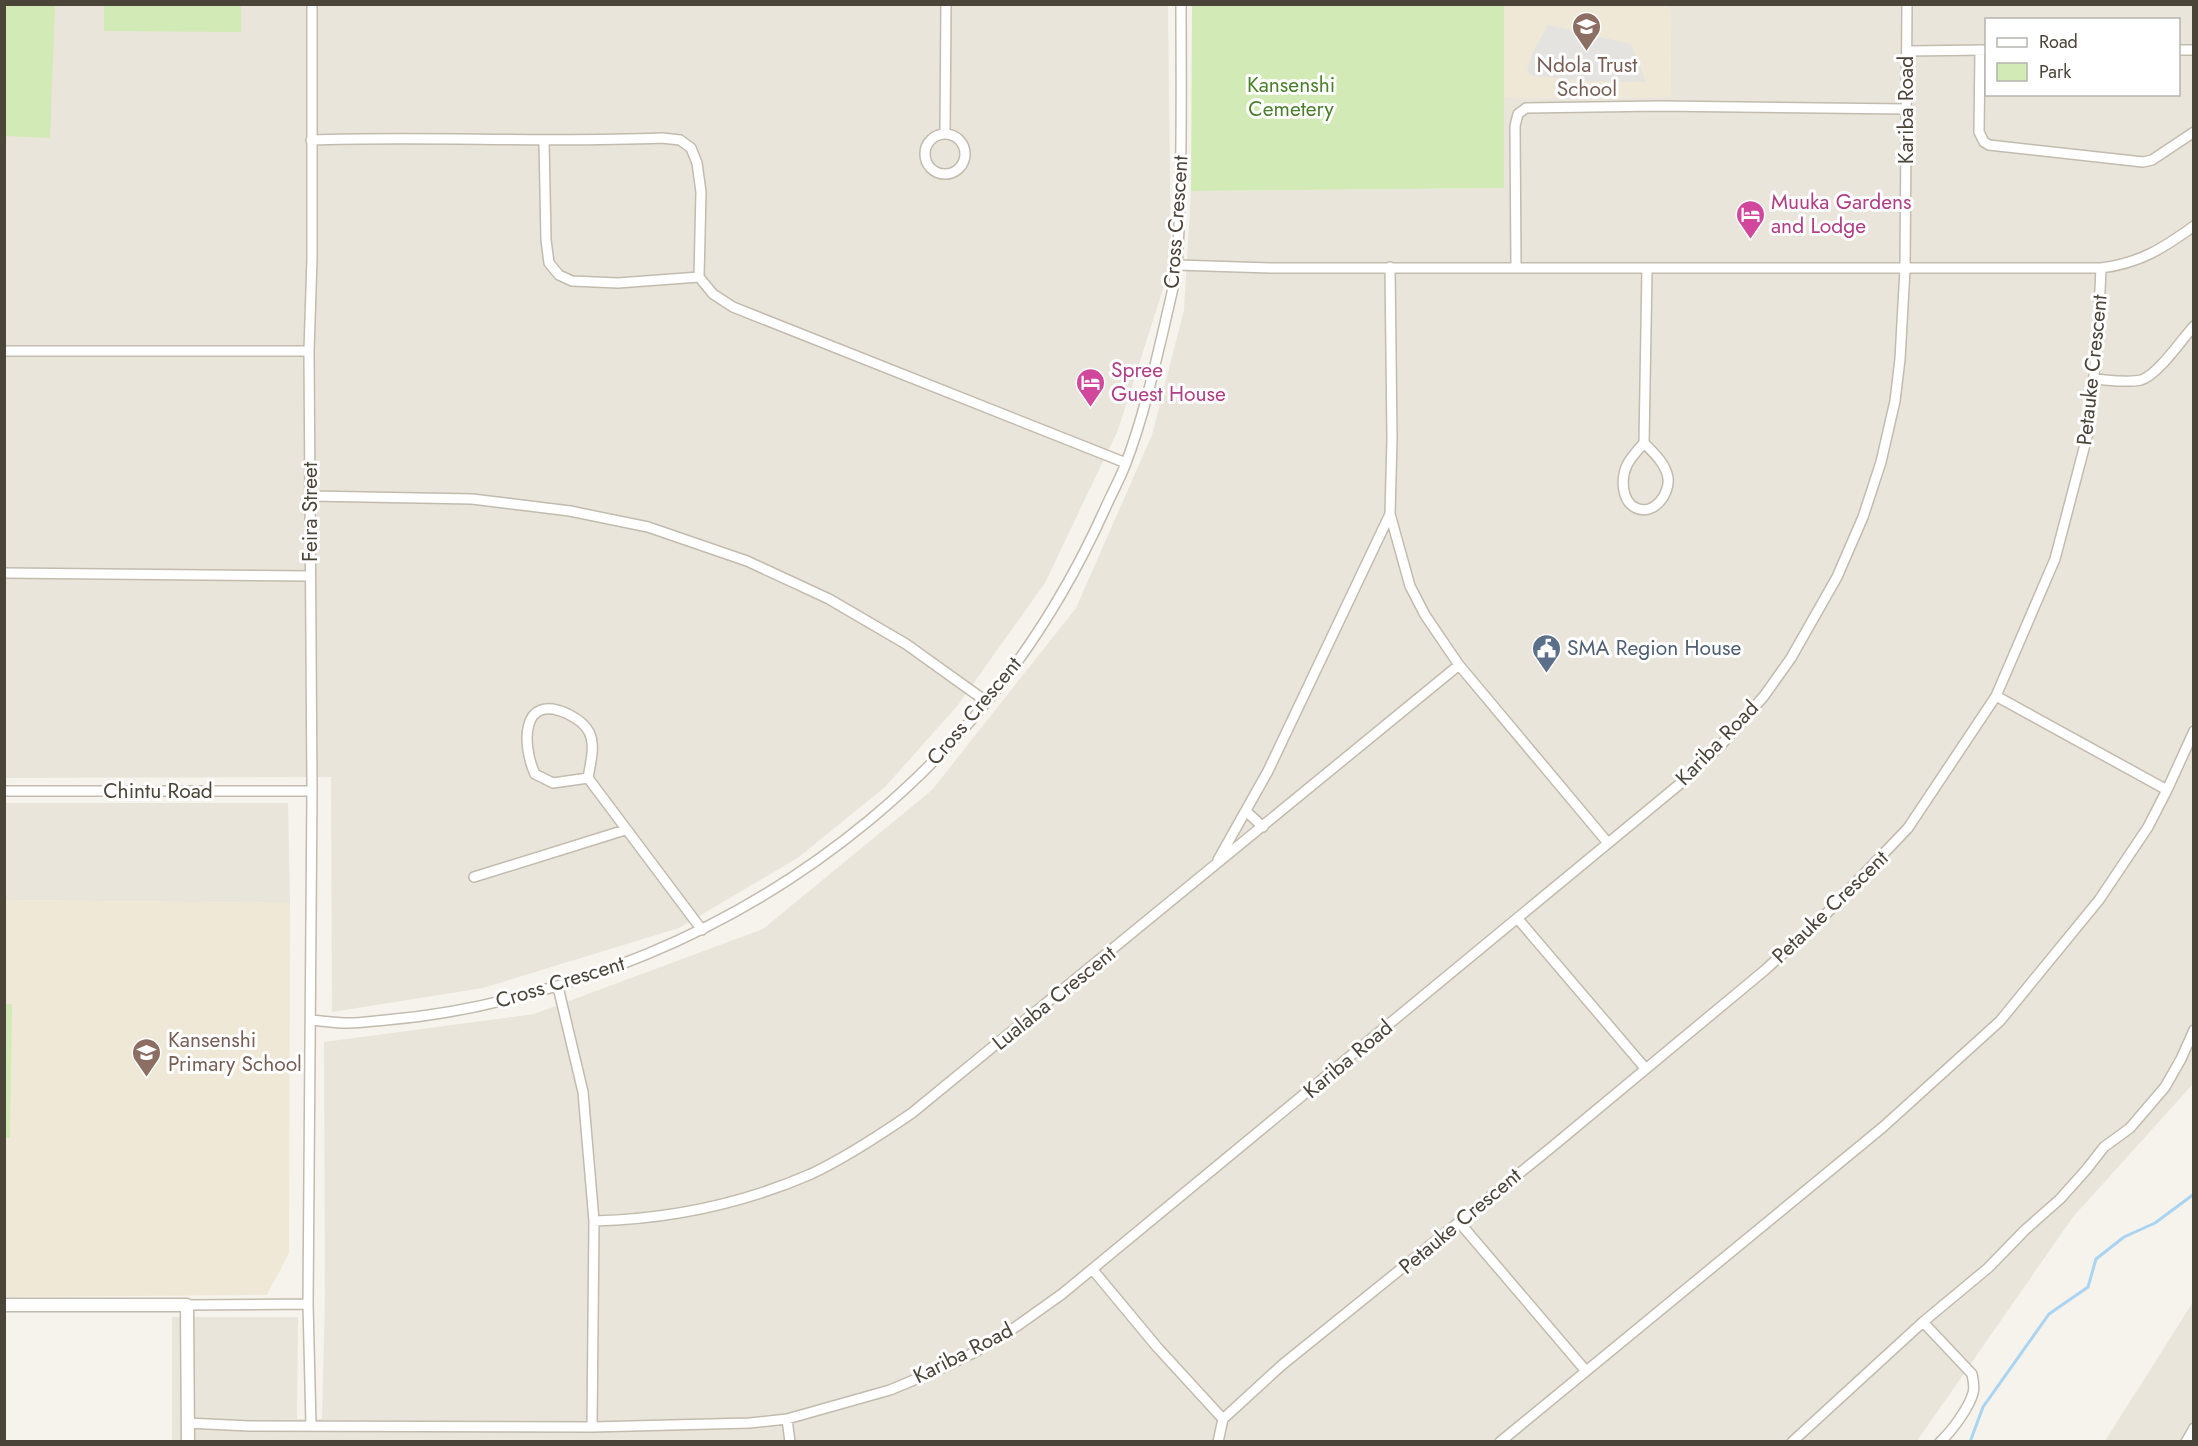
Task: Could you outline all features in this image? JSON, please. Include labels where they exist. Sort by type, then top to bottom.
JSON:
[{"type":"street","name":"Feira Street","points":[[311,1425],[308,1304],[312,791],[309,351],[312,4]]},
{"type":"street","points":[[945,133],[946,4]]},
{"type":"street","name":"Cross Crescent","points":[[310,1020],[348,1023],[419,1017],[492,1004],[558,987],[662,949],[702,930],[785,882],[848,838],[892,801],[938,756],[987,702],[1057,604],[1094,534],[1126,463],[1156,362],[1177,265],[1181,166],[1181,4]]},
{"type":"street","name":"Kariba Road","points":[[188,1423],[249,1426],[592,1427],[750,1423],[787,1419],[890,1390],[938,1370],[977,1351],[1017,1326],[1093,1270],[1681,783],[1721,746],[1791,658],[1837,577],[1869,500],[1891,418],[1900,359],[1905,269],[1907,4]]},
{"type":"street","points":[[1907,51],[1983,50],[1979,132],[1984,142],[1989,145],[2148,161],[2193,132]]},
{"type":"street","points":[[1516,267],[1515,126],[1518,114],[1526,108],[1660,106],[1906,109]]},
{"type":"street","points":[[945,133],[953,134],[960,140],[965,147],[966,155],[958,170],[950,174],[934,171],[925,156],[930,140],[945,133]]},
{"type":"street","points":[[311,140],[393,137],[544,141],[662,138],[680,140],[691,148],[697,163],[701,192],[699,277],[712,294],[733,307],[1126,463]]},
{"type":"street","points":[[544,141],[546,240],[549,262],[559,275],[572,281],[618,283],[699,277]]},
{"type":"street","name":"Petauke Crescent","points":[[1223,1419],[1282,1365],[1459,1222],[1797,942],[1884,855],[1917,816],[1996,696],[2038,601],[2061,541],[2088,433],[2101,268],[2133,262],[2152,255],[2193,226]]},
{"type":"street","points":[[1177,265],[1270,268],[2101,268]]},
{"type":"street","points":[[1390,267],[1392,438],[1390,514],[1406,572],[1417,601],[1459,665],[1608,843]]},
{"type":"street","points":[[1644,443],[1663,465],[1668,477],[1663,499],[1646,510],[1636,508],[1627,500],[1624,475],[1627,464],[1644,443],[1647,268]]},
{"type":"street","points":[[2094,379],[2132,381],[2145,378],[2154,372],[2193,326]]},
{"type":"street","points":[[4,351],[309,351]]},
{"type":"street","points":[[311,496],[472,499],[570,511],[648,527],[747,561],[829,599],[906,644],[987,702]]},
{"type":"street","points":[[1213,867],[1247,812],[1312,682],[1390,514]]},
{"type":"street","points":[[4,573],[310,576]]},
{"type":"street","name":"Lualaba Crescent","points":[[594,1221],[634,1220],[678,1214],[764,1193],[843,1157],[912,1113],[1459,665]]},
{"type":"street","points":[[1996,696],[2167,790]]},
{"type":"street","points":[[588,778],[553,783],[535,774],[529,762],[526,731],[529,720],[537,712],[546,710],[562,712],[577,719],[588,731],[592,745],[588,778],[702,930]]},
{"type":"street","points":[[1500,1442],[1883,1127],[1992,1028],[2091,912],[2148,826],[2193,731]]},
{"type":"street","name":"Chintu Road","points":[[4,791],[312,791]]},
{"type":"street","points":[[1247,812],[1263,827]]},
{"type":"street","points":[[474,877],[625,830]]},
{"type":"street","points":[[1518,919],[1644,1068]]},
{"type":"street","points":[[558,987],[583,1092],[594,1221],[592,1427]]},
{"type":"street","points":[[1792,1442],[1923,1322],[1988,1268],[2011,1243],[2060,1199],[2104,1147],[2130,1128],[2165,1087],[2193,1030]]},
{"type":"street","points":[[1459,1222],[1586,1371]]},
{"type":"street","points":[[1093,1270],[1157,1347],[1223,1419],[1218,1442]]},
{"type":"street","points":[[4,1305],[308,1304]]},
{"type":"street","points":[[187,1305],[188,1442]]},
{"type":"street","points":[[1923,1322],[1972,1374],[1974,1383],[1973,1393],[1960,1418],[1940,1442]]},
{"type":"street","points":[[787,1419],[790,1442]]},
{"type":"street","points":[[2186,1442],[2193,1428]]},
{"type":"shaded area","points":[[4,5],[1168,5],[1171,264],[1118,430],[1045,583],[958,705],[885,787],[799,857],[679,928],[483,988],[332,1012],[331,777],[5,778]]},
{"type":"shaded area","name":"Ndola Trust School","points":[[1504,5],[1670,5],[1671,97],[1504,98]]},
{"type":"shaded area","points":[[1670,5],[2193,5],[2193,1084],[2073,1217],[1917,1441],[172,1441],[172,1317],[298,1317],[297,1419],[322,1419],[325,1297],[324,1042],[534,1014],[763,929],[932,790],[1076,608],[1152,435],[1184,310],[1191,191],[1504,188],[1504,98],[1671,97]]},
{"type":"shaded area","points":[[1548,25],[1631,44],[1646,82],[1587,81],[1532,76],[1527,71],[1532,54]]},
{"type":"shaded area","points":[[5,803],[288,803],[290,903],[5,900]]},
{"type":"shaded area","name":"Kansenshi Primary School","points":[[5,900],[290,903],[289,1253],[267,1295],[5,1297]]},
{"type":"shaded area","points":[[2193,1302],[2193,1441],[2105,1441]]},
{"type":"green space","points":[[5,4],[55,5],[50,138],[5,136]]},
{"type":"green space","points":[[104,5],[241,5],[241,32],[104,31]]},
{"type":"green space","name":"Kansenshi Cemetery","points":[[1192,5],[1504,5],[1504,188],[1191,191]]},
{"type":"green space","points":[[5,1004],[12,1004],[10,1138],[4,1138]]},
{"type":"waterway","points":[[1970,1442],[1983,1407],[2049,1314],[2088,1287],[2096,1259],[2124,1237],[2155,1223],[2194,1194]]},
{"type":"place","name":"Ndola Trust School","points":[[1587,52]]},
{"type":"place","name":"Muuka Gardens and Lodge","points":[[1750,240]]},
{"type":"place","name":"Spree Guest House","points":[[1090,408]]},
{"type":"place","name":"SMA Region House","points":[[1546,674]]},
{"type":"place","name":"Kansenshi Primary School","points":[[147,1078]]}]
